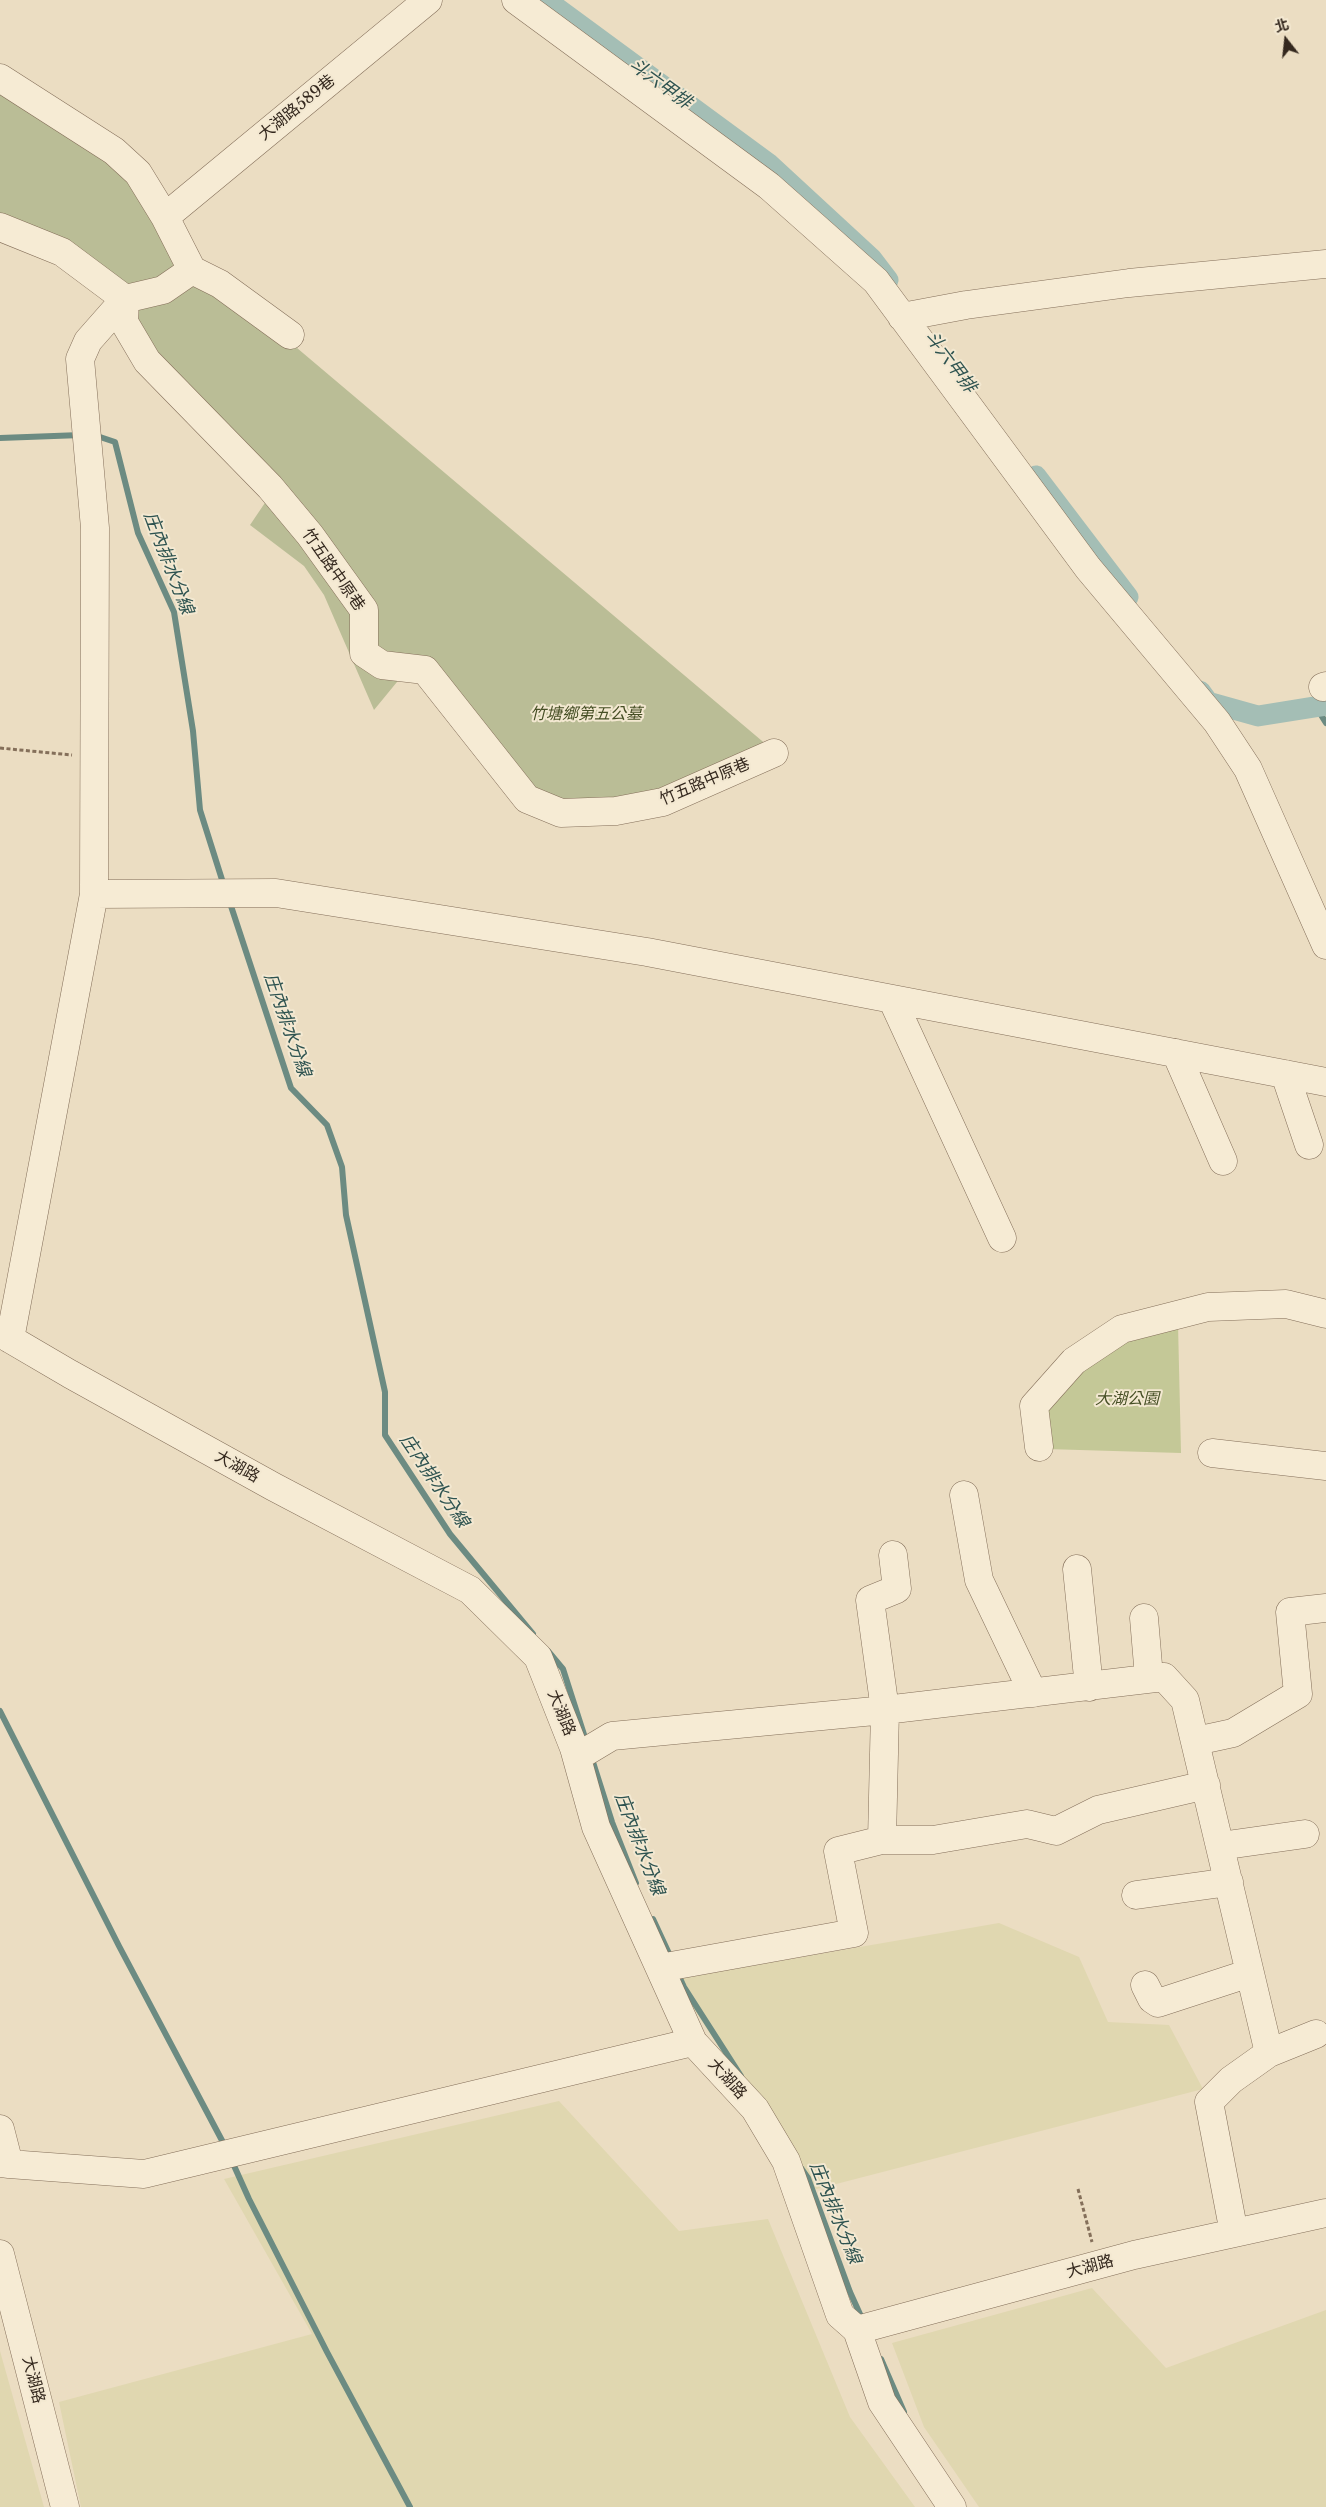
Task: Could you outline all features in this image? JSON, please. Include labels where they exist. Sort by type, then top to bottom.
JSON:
[{"type":"street","name":"大湖路589巷","points":[[165,217],[428,0]]},
{"type":"street","points":[[516,0],[769,186],[876,281],[1088,568],[1222,730],[1248,769],[1326,945]]},
{"type":"street","points":[[0,78],[114,151],[138,173],[165,217],[192,270],[220,284],[290,335]]},
{"type":"street","points":[[0,227],[62,252],[125,299]]},
{"type":"street","points":[[902,317],[966,305],[1129,283],[1326,264]]},
{"type":"street","points":[[5,1336],[94,894],[95,528],[80,360],[88,341],[125,299],[163,290],[192,270]]},
{"type":"street","name":"竹五路中原巷","points":[[125,299],[124,322],[147,361],[270,487],[310,535],[364,610],[364,653],[382,665],[425,670],[527,799],[560,814],[616,811],[663,802],[774,753]]},
{"type":"street","points":[[94,894],[276,893],[647,952],[1326,1082]]},
{"type":"street","points":[[892,999],[1002,1238]]},
{"type":"street","points":[[1176,1053],[1223,1161]]},
{"type":"street","points":[[1285,1074],[1309,1145]]},
{"type":"street","points":[[1039,1447],[1034,1406],[1074,1361],[1122,1329],[1208,1307],[1286,1304],[1326,1314]]},
{"type":"street","name":"大湖路","points":[[5,1336],[266,1483],[470,1590],[538,1657],[577,1757],[596,1827],[694,2042],[755,2109],[786,2161],[840,2315],[857,2330],[882,2402],[952,2507]]},
{"type":"street","points":[[1212,1453],[1326,1466]]},
{"type":"street","points":[[964,1495],[979,1580],[1032,1693]]},
{"type":"street","points":[[882,1840],[885,1710],[870,1600],[897,1589],[894,1555]]},
{"type":"street","points":[[1077,1569],[1090,1686]]},
{"type":"street","points":[[1196,1740],[1233,1733],[1298,1694],[1290,1612],[1326,1608]]},
{"type":"street","points":[[1144,1618],[1149,1677]]},
{"type":"street","points":[[577,1757],[612,1736],[885,1710],[1090,1686],[1149,1677],[1164,1677],[1185,1700],[1269,2053]]},
{"type":"street","points":[[660,1968],[854,1933],[838,1851],[882,1840],[933,1840],[1027,1824],[1056,1831],[1098,1810],[1206,1786]]},
{"type":"street","points":[[1220,1846],[1305,1834]]},
{"type":"street","points":[[1136,1895],[1229,1882]]},
{"type":"street","points":[[1145,1985],[1152,1999],[1158,2003],[1250,1973]]},
{"type":"street","points":[[1234,2233],[1209,2102],[1231,2080],[1269,2053],[1316,2034]]},
{"type":"street","points":[[0,2129],[5,2164],[144,2174],[694,2042]]},
{"type":"street","name":"大湖路","points":[[857,2330],[1098,2264],[1326,2213]]},
{"type":"street","name":"大湖路","points":[[0,2254],[65,2507]]},
{"type":"path","points":[[0,748],[95,757]]},
{"type":"path","points":[[1078,2189],[1098,2264]]},
{"type":"shaded area","points":[[999,1923],[1079,1957],[1108,2022],[1169,2025],[1203,2089],[813,2190],[674,1979]]},
{"type":"shaded area","points":[[559,2101],[679,2231],[768,2219],[850,2417],[915,2507],[81,2507],[59,2402],[312,2334],[224,2179]]},
{"type":"shaded area","points":[[1092,2288],[1166,2368],[1326,2310],[1326,2507],[979,2507],[924,2427],[892,2343]]},
{"type":"shaded area","points":[[0,2351],[44,2507],[0,2507]]},
{"type":"green space","name":"竹塘鄉第五公墓","points":[[0,84],[111,158],[154,204],[178,261],[284,337],[768,746],[675,790],[580,810],[529,792],[415,660],[374,710],[324,595],[304,566],[250,525],[277,485],[140,343],[129,309],[0,222]]},
{"type":"green space","name":"大湖公園","points":[[1178,1324],[1181,1453],[1046,1449],[1043,1408],[1085,1364],[1132,1336]]},
{"type":"waterway","name":"斗六甲排","points":[[546,0],[769,164],[872,259],[888,280]]},
{"type":"waterway","name":"庄內排水分線","points":[[0,438],[81,435]]},
{"type":"waterway","name":"庄內排水分線","points":[[94,435],[115,442],[138,533],[174,612],[193,731],[200,810],[224,886]]},
{"type":"waterway","name":"斗六甲排","points":[[1036,476],[1128,597]]},
{"type":"waterway","name":"斗六甲排","points":[[1200,691],[1208,702],[1258,716],[1326,705]]},
{"type":"waterway","points":[[1316,707],[1326,723]]},
{"type":"waterway","name":"庄內排水分線","points":[[229,900],[291,1088],[327,1125],[342,1167],[346,1215],[385,1392],[385,1435],[450,1534],[533,1634]]},
{"type":"waterway","name":"庄內排水分線","points":[[548,1651],[563,1669],[587,1744]]},
{"type":"waterway","points":[[0,1711],[119,1946],[226,2148]]},
{"type":"waterway","name":"庄內排水分線","points":[[591,1756],[612,1822],[636,1883]]},
{"type":"waterway","name":"庄內排水分線","points":[[653,1919],[672,1960]]},
{"type":"waterway","name":"庄內排水分線","points":[[677,1972],[684,1987],[741,2076]]},
{"type":"waterway","points":[[231,2159],[249,2199],[327,2352],[410,2507]]},
{"type":"waterway","name":"庄內排水分線","points":[[801,2168],[808,2178],[850,2292],[864,2323]]},
{"type":"waterway","name":"庄內排水分線","points":[[881,2359],[904,2412]]}]
